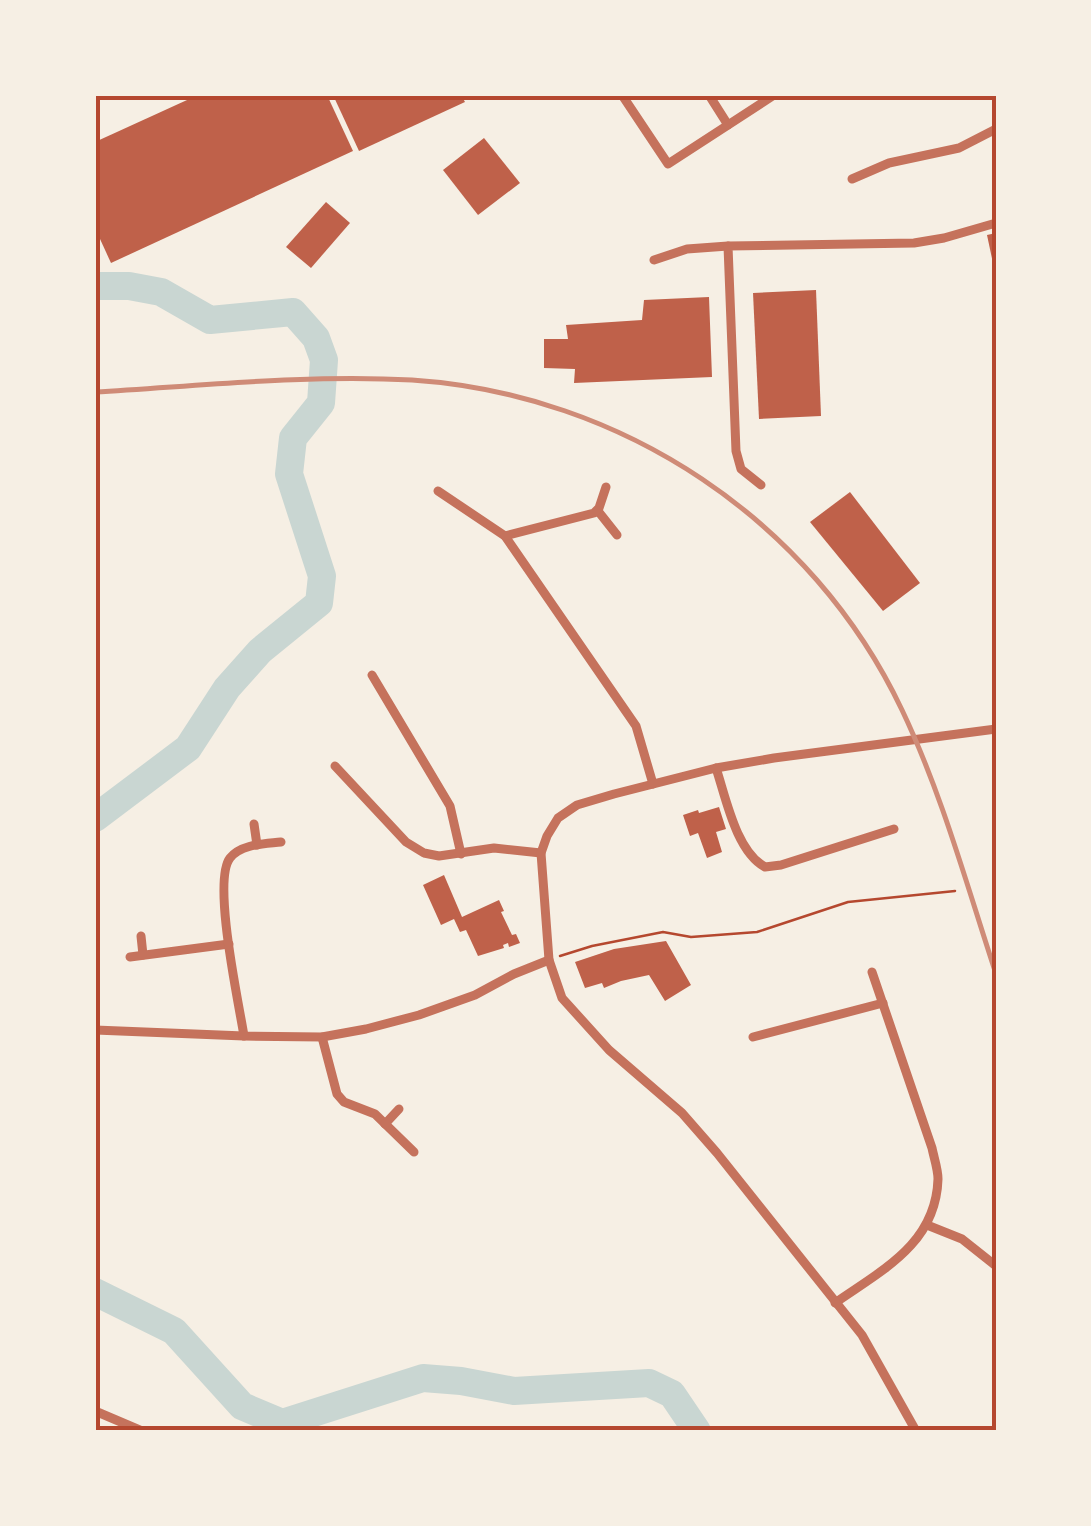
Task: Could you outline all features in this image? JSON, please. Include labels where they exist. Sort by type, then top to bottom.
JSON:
[{"type":"street","points":[[622,95],[668,164],[774,95]]},
{"type":"street","points":[[709,95],[728,125]]},
{"type":"street","points":[[852,178],[890,163],[958,148],[996,130]]},
{"type":"street","points":[[654,260],[686,248],[914,243],[996,223]]},
{"type":"street","points":[[728,246],[736,452],[742,469],[761,485]]},
{"type":"street","points":[[598,511],[606,487]]},
{"type":"street","points":[[438,491],[505,536],[636,726],[654,784]]},
{"type":"street","points":[[598,511],[617,535]]},
{"type":"street","points":[[505,536],[598,511]]},
{"type":"street","points":[[372,675],[450,806],[460,854]]},
{"type":"street","points":[[916,1431],[862,1335],[718,1153],[682,1112],[609,1050],[562,998],[549,960],[541,853],[558,818],[577,806],[654,784],[784,756],[996,729]]},
{"type":"street","points":[[335,766],[406,842],[424,853],[439,856],[494,848],[541,853]]},
{"type":"street","points":[[716,768],[740,839],[748,854],[765,866],[781,865],[894,829]]},
{"type":"street","points":[[254,824],[257,845]]},
{"type":"street","points":[[244,1036],[223,878],[228,860],[239,851],[281,842]]},
{"type":"street","points":[[141,936],[143,955]]},
{"type":"street","points":[[130,957],[229,944]]},
{"type":"street","points":[[95,1030],[322,1036],[419,1015],[475,995],[549,960]]},
{"type":"street","points":[[835,1303],[900,1256],[928,1225],[938,1176],[872,972]]},
{"type":"street","points":[[753,1038],[883,1003]]},
{"type":"street","points":[[322,1036],[337,1094],[344,1102],[375,1114],[414,1152]]},
{"type":"street","points":[[385,1124],[399,1109]]},
{"type":"street","points":[[928,1225],[962,1238],[996,1266]]},
{"type":"street","points":[[95,1411],[142,1431]]},
{"type":"path","points":[[549,960],[592,946],[663,932],[691,937],[758,932],[848,902],[954,891]]},
{"type":"building","points":[[198,95],[327,95],[353,151],[111,263],[95,228],[95,142]]},
{"type":"building","points":[[333,95],[461,95],[465,102],[359,151]]},
{"type":"building","points":[[484,138],[520,183],[478,215],[443,170]]},
{"type":"building","points":[[326,202],[350,223],[311,268],[286,247]]},
{"type":"building","points":[[996,233],[996,268],[994,268],[987,235]]},
{"type":"building","points":[[816,290],[821,416],[759,419],[753,293]]},
{"type":"building","points":[[709,297],[712,377],[574,383],[575,369],[544,368],[544,339],[568,339],[566,325],[642,320],[644,300]]},
{"type":"building","points":[[850,492],[920,583],[883,611],[810,522]]},
{"type":"building","points":[[719,807],[726,829],[716,832],[722,852],[707,858],[698,833],[690,836],[683,815]]},
{"type":"building","points":[[444,875],[462,917],[499,900],[512,935],[516,934],[520,943],[509,947],[508,943],[478,956],[466,930],[460,932],[454,919],[441,925],[423,885]]},
{"type":"building","points":[[666,941],[691,985],[665,1001],[649,975],[604,988],[602,983],[585,988],[575,962],[614,949]]},
{"type":"waterway","points":[[95,286],[129,286],[161,292],[210,320],[293,312],[316,338],[324,360],[321,403],[293,438],[289,474],[322,576],[319,603],[260,651],[227,688],[188,748],[95,818]]},
{"type":"waterway","points":[[95,1292],[174,1331],[242,1406],[282,1423],[423,1378],[514,1391],[649,1383],[672,1394],[697,1431]]},
{"type":"railway","points":[[95,392],[334,378],[412,380],[490,390],[564,411],[636,440],[702,479],[763,526],[817,580],[864,642],[902,710],[929,774],[996,974]]}]
